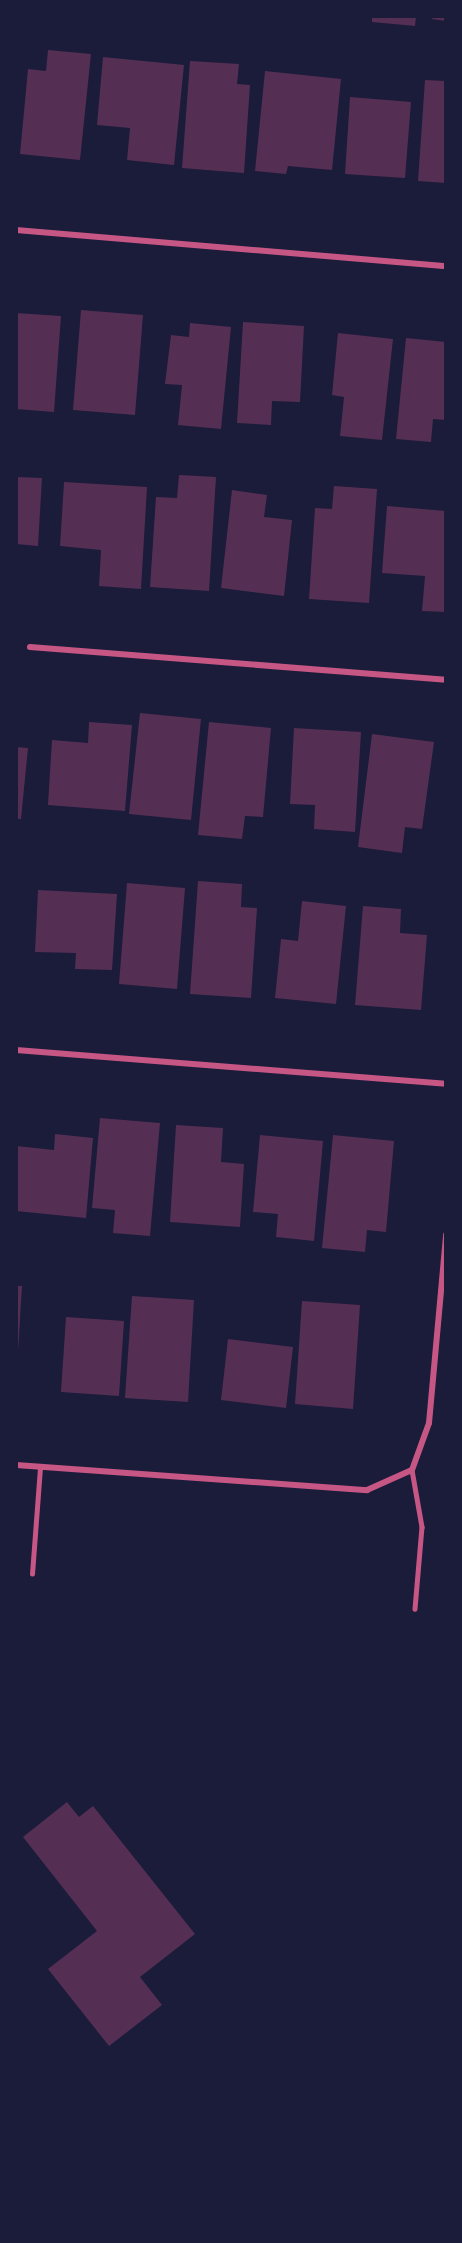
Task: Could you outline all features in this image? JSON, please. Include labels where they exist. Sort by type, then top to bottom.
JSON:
[{"type":"street","points":[[16,230],[446,266]]},
{"type":"street","points":[[30,647],[446,680]]},
{"type":"street","points":[[16,1050],[446,1084]]},
{"type":"street","points":[[16,1465],[367,1490],[412,1470],[429,1423],[446,1235]]},
{"type":"lane","points":[[32,1574],[40,1467]]},
{"type":"lane","points":[[412,1470],[422,1527],[415,1609]]},
{"type":"building","points":[[372,16],[416,16],[415,26],[372,22]]},
{"type":"building","points":[[432,16],[446,16],[446,21],[432,19]]},
{"type":"building","points":[[48,50],[91,54],[80,160],[20,154],[28,69],[46,71]]},
{"type":"building","points":[[103,57],[184,65],[174,165],[127,160],[130,128],[97,125]]},
{"type":"building","points":[[190,61],[239,64],[237,84],[250,85],[244,173],[182,168]]},
{"type":"building","points":[[265,71],[341,79],[332,170],[288,166],[286,174],[255,171]]},
{"type":"building","points":[[425,80],[446,81],[446,183],[418,181]]},
{"type":"building","points":[[350,97],[411,102],[405,178],[345,174]]},
{"type":"building","points":[[81,310],[143,315],[135,415],[73,410]]},
{"type":"building","points":[[16,313],[61,316],[54,412],[16,409]]},
{"type":"building","points":[[243,322],[304,326],[300,402],[272,401],[271,425],[237,423]]},
{"type":"building","points":[[190,323],[231,327],[221,429],[178,425],[182,385],[165,384],[171,335],[189,337]]},
{"type":"building","points":[[338,333],[393,339],[382,440],[340,436],[344,397],[332,395]]},
{"type":"building","points":[[406,338],[446,342],[446,420],[433,419],[431,442],[396,439]]},
{"type":"building","points":[[179,475],[216,477],[209,591],[150,587],[156,497],[177,498]]},
{"type":"building","points":[[16,477],[42,478],[38,546],[16,544]]},
{"type":"building","points":[[64,482],[147,487],[141,589],[99,586],[101,550],[60,546]]},
{"type":"building","points":[[334,486],[377,489],[369,603],[309,599],[315,508],[332,509]]},
{"type":"building","points":[[232,490],[267,495],[264,517],[292,520],[284,596],[221,588]]},
{"type":"building","points":[[387,506],[446,511],[446,612],[422,611],[425,576],[382,573]]},
{"type":"building","points":[[140,713],[201,719],[191,820],[129,814]]},
{"type":"building","points":[[89,722],[132,725],[125,811],[48,805],[52,740],[88,743]]},
{"type":"building","points":[[209,722],[271,728],[263,817],[245,816],[242,839],[198,835]]},
{"type":"building","points":[[294,728],[361,732],[355,832],[314,829],[315,805],[290,804]]},
{"type":"building","points":[[372,734],[434,742],[422,829],[405,827],[402,853],[358,847]]},
{"type":"building","points":[[16,747],[28,748],[21,819],[16,819]]},
{"type":"building","points":[[198,881],[242,884],[241,907],[257,908],[251,998],[190,994]]},
{"type":"building","points":[[127,883],[185,888],[177,989],[119,984]]},
{"type":"building","points":[[38,890],[117,894],[112,970],[75,969],[76,953],[35,952]]},
{"type":"building","points":[[302,901],[346,906],[336,1004],[275,998],[281,939],[298,941]]},
{"type":"building","points":[[363,906],[401,909],[400,933],[427,935],[421,1010],[355,1005]]},
{"type":"building","points":[[100,1118],[160,1123],[150,1236],[113,1233],[115,1210],[92,1208]]},
{"type":"building","points":[[176,1125],[223,1128],[221,1162],[244,1164],[240,1227],[170,1222]]},
{"type":"building","points":[[55,1134],[93,1138],[86,1218],[16,1211],[16,1146],[54,1150]]},
{"type":"building","points":[[260,1135],[323,1141],[314,1241],[276,1237],[278,1214],[253,1212]]},
{"type":"building","points":[[333,1135],[394,1141],[386,1232],[367,1230],[365,1252],[322,1248]]},
{"type":"building","points":[[16,1286],[22,1286],[18,1351],[16,1351]]},
{"type":"building","points":[[132,1296],[194,1300],[188,1402],[125,1398]]},
{"type":"building","points":[[302,1301],[360,1305],[353,1409],[295,1404]]},
{"type":"building","points":[[66,1317],[124,1321],[119,1396],[61,1392]]},
{"type":"building","points":[[228,1339],[293,1347],[286,1408],[221,1400]]},
{"type":"building","points":[[67,1802],[79,1817],[93,1806],[195,1934],[140,1977],[162,2005],[109,2046],[48,1969],[97,1931],[23,1837]]}]
